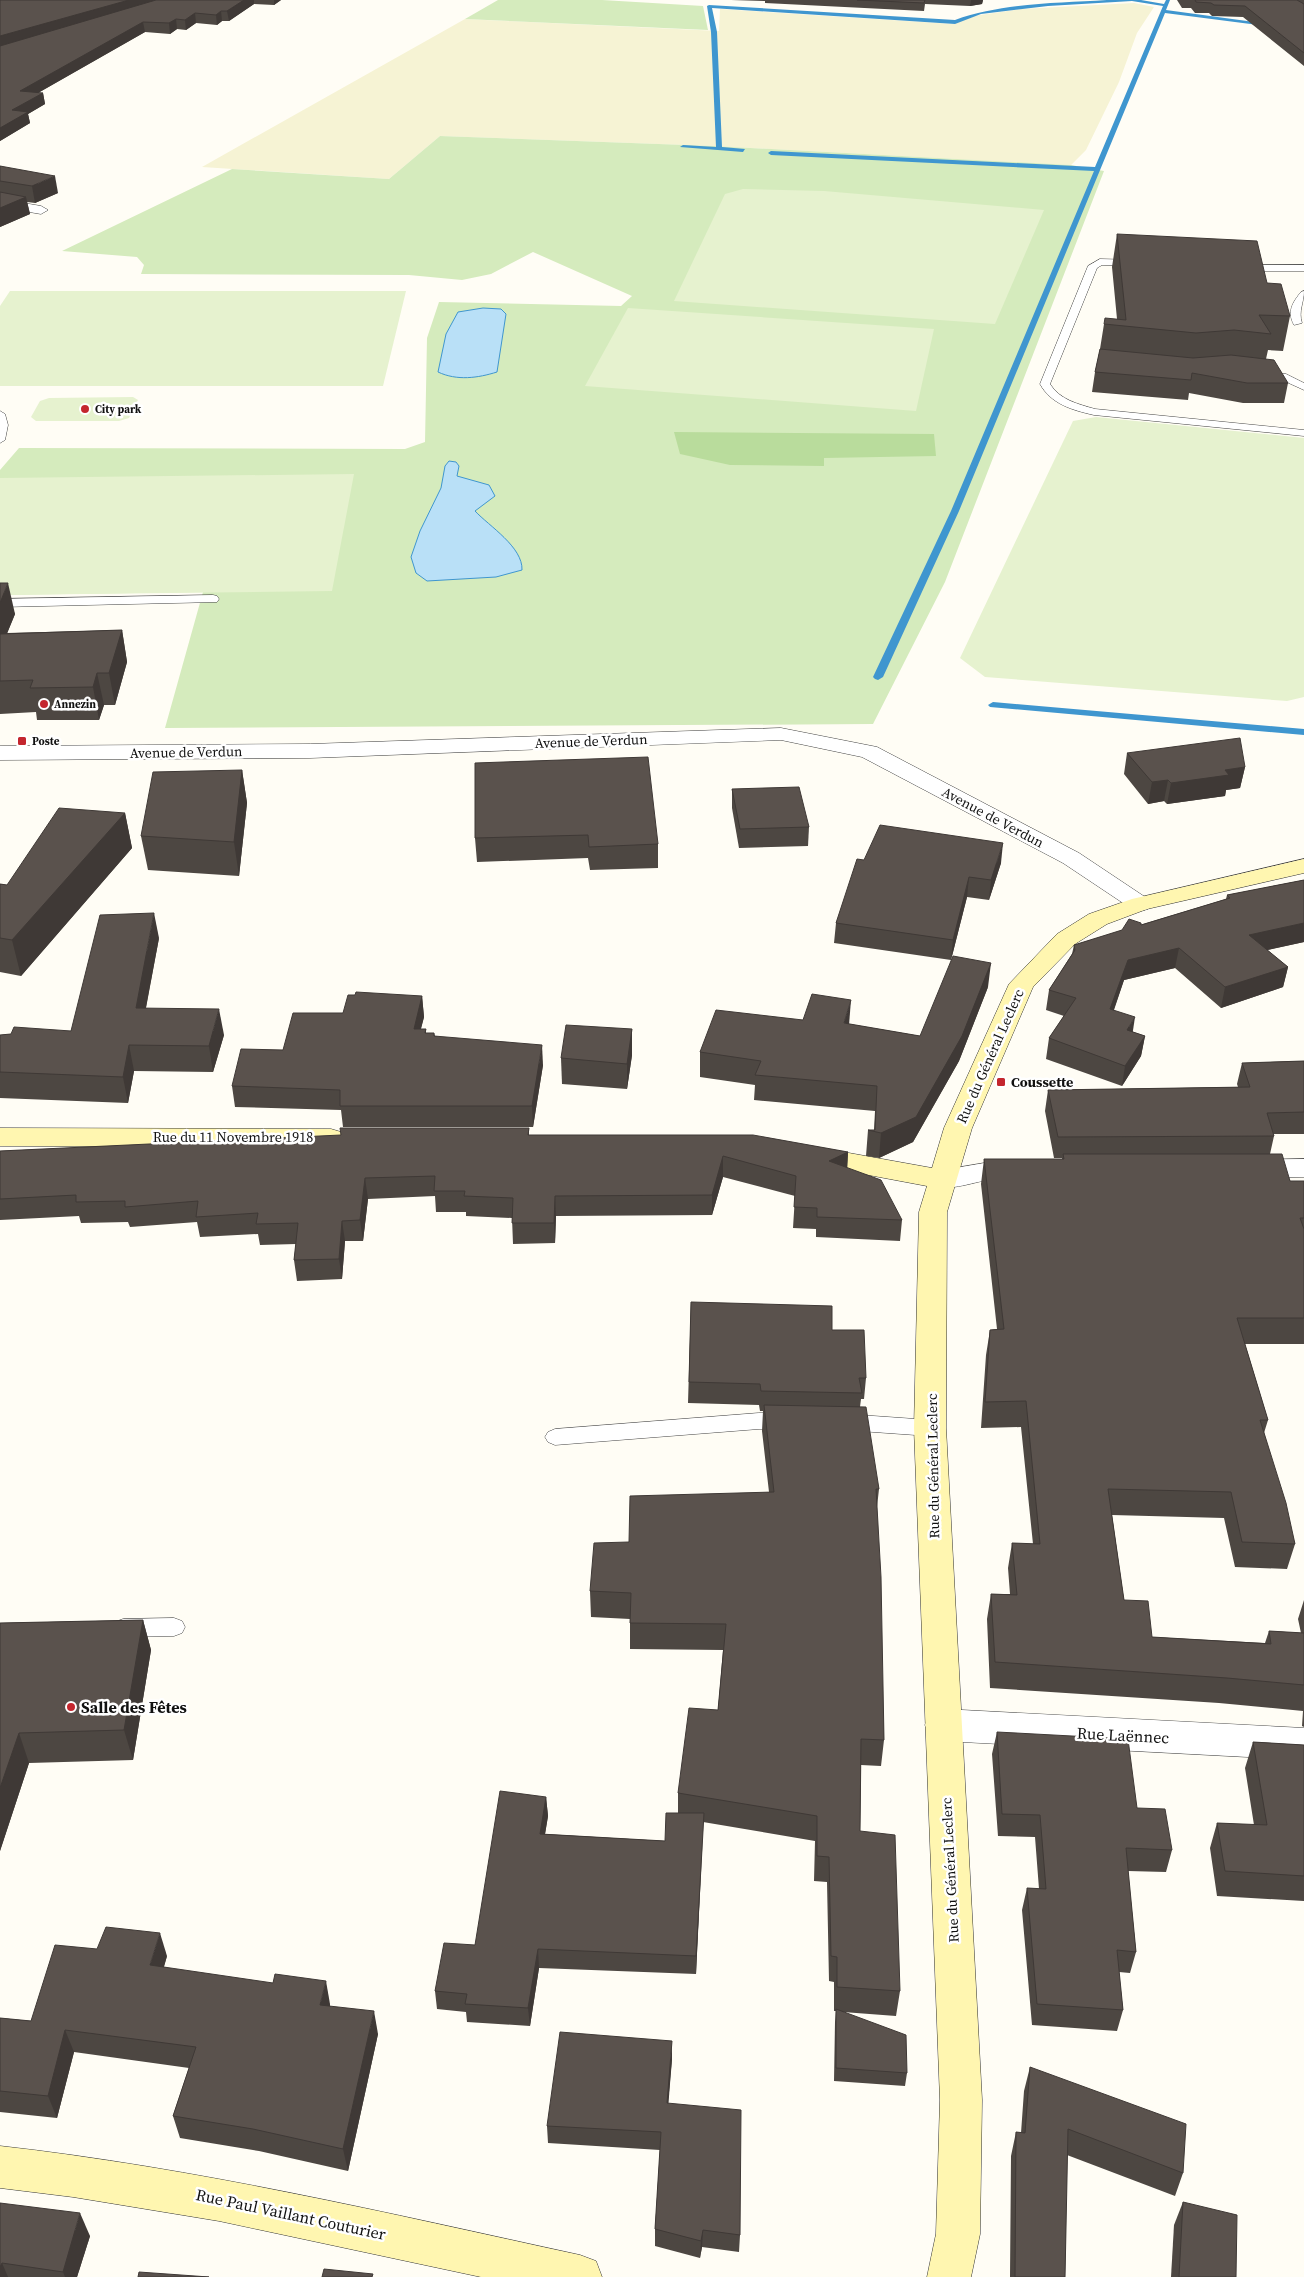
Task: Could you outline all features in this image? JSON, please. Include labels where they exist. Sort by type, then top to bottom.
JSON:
[{"type":"street","points":[[0,203],[41,210]]},
{"type":"street","name":"Avenue de Verdun","points":[[0,754],[310,751],[781,734],[869,752],[1071,858],[1140,904]]},
{"type":"street","name":"Rue du Général Leclerc","points":[[949,2277],[958,2234],[962,2100],[930,1428],[933,1212],[958,1128],[1022,984],[1066,939],[1098,919],[1140,904],[1304,866]]},
{"type":"street","name":"Rue du 11 Novembre 1918","points":[[0,1137],[357,1138]]},
{"type":"street","points":[[789,1151],[862,1166],[942,1179],[1002,1169],[1042,1170]]},
{"type":"street","points":[[1226,1169],[1304,1168]]},
{"type":"street","name":"Rue Laënnec","points":[[943,1725],[1304,1744]]},
{"type":"street","name":"Rue Paul Vaillant Couturier","points":[[0,2167],[70,2174],[190,2192],[580,2277]]},
{"type":"lane","points":[[1151,264],[1100,262],[1093,266],[1045,384],[1048,392],[1064,403],[1094,412],[1304,432]]},
{"type":"lane","points":[[1229,268],[1304,268]]},
{"type":"lane","points":[[1296,323],[1293,314],[1297,303],[1304,294]]},
{"type":"lane","points":[[1255,373],[1282,376],[1304,387]]},
{"type":"lane","points":[[0,414],[3,426],[0,440]]},
{"type":"lane","points":[[0,603],[213,599]]},
{"type":"lane","points":[[555,1437],[760,1421],[930,1428]]},
{"type":"lane","points":[[106,1629],[174,1626]]},
{"type":"shaded area","points":[[1134,3],[1154,7],[1137,33],[1119,82],[1086,150],[1071,165],[713,146],[440,136],[389,179],[202,167],[465,19],[719,31],[720,9],[954,24],[973,16],[1021,9]]},
{"type":"green space","points":[[498,0],[602,0],[703,6],[708,30],[465,19]]},
{"type":"green space","points":[[440,136],[713,146],[1071,165],[1104,171],[945,582],[873,724],[165,728],[203,592],[0,595],[0,470],[19,448],[405,449],[425,442],[427,338],[439,302],[621,306],[632,296],[533,252],[491,274],[462,280],[409,275],[141,274],[144,265],[137,257],[62,251],[232,169],[389,179]]},
{"type":"green space","points":[[743,189],[824,191],[1044,210],[995,324],[674,301],[725,194]]},
{"type":"green space","points":[[10,291],[406,291],[383,386],[0,386],[0,306]]},
{"type":"green space","points":[[628,308],[934,329],[916,411],[585,386]]},
{"type":"green space","name":"City park","points":[[133,397],[138,400],[129,418],[119,421],[36,421],[31,417],[40,401],[49,398]]},
{"type":"green space","points":[[1096,417],[1304,438],[1304,697],[1287,701],[985,677],[960,658],[1073,421]]},
{"type":"green space","points":[[674,432],[934,434],[936,456],[824,458],[824,466],[730,465],[680,454]]},
{"type":"green space","points":[[354,474],[332,591],[0,595],[0,478]]},
{"type":"water","points":[[483,308],[501,309],[506,314],[497,372],[482,376],[460,378],[438,372],[446,334],[458,312]]},
{"type":"water","points":[[449,461],[456,462],[459,466],[457,476],[489,485],[495,496],[475,511],[511,545],[521,561],[522,570],[496,577],[427,581],[416,573],[411,557],[420,531],[441,488],[445,466]]},
{"type":"building","points":[[0,0],[129,0],[0,36]]},
{"type":"building","points":[[156,0],[244,0],[227,11],[221,11],[216,15],[195,13],[185,20],[176,19],[169,23],[143,22],[20,91],[43,93],[12,110],[28,112],[0,128],[0,46]]},
{"type":"building","points":[[857,0],[925,0],[924,3]]},
{"type":"building","points":[[1195,0],[1297,0],[1304,4],[1304,53],[1245,6],[1214,5],[1196,2]]},
{"type":"building","points":[[0,166],[55,176],[32,186],[0,181]]},
{"type":"building","points":[[0,192],[26,197],[0,208]]},
{"type":"building","points":[[1117,234],[1257,241],[1267,283],[1281,284],[1290,316],[1259,315],[1271,334],[1234,330],[1196,333],[1104,324],[1105,318],[1126,320]]},
{"type":"building","points":[[1100,349],[1193,358],[1231,355],[1274,360],[1288,383],[1247,383],[1192,373],[1191,380],[1095,372]]},
{"type":"building","points":[[0,583],[8,583],[0,603]]},
{"type":"building","points":[[122,630],[109,673],[97,673],[93,687],[30,688],[33,680],[0,681],[0,634]]},
{"type":"building","points":[[1240,738],[1245,767],[1225,770],[1229,775],[1171,783],[1168,780],[1152,782],[1127,753]]},
{"type":"building","points":[[648,757],[658,844],[589,847],[588,835],[475,838],[475,763]]},
{"type":"building","points":[[242,770],[234,842],[141,836],[153,772]]},
{"type":"building","points":[[799,787],[809,827],[740,829],[732,789]]},
{"type":"building","points":[[59,808],[125,813],[12,940],[0,938],[0,884],[7,885]]},
{"type":"building","points":[[880,825],[1003,843],[991,880],[969,877],[953,940],[836,923],[857,859],[864,860]]},
{"type":"building","points":[[1304,880],[1304,923],[1249,935],[1288,967],[1225,987],[1179,948],[1128,960],[1110,1009],[1135,1017],[1127,1030],[1145,1036],[1125,1066],[1049,1038],[1076,998],[1049,990],[1075,950],[1074,945],[1122,930],[1129,919],[1141,923],[1141,925],[1230,898],[1227,895]]},
{"type":"building","points":[[154,913],[136,1008],[219,1009],[209,1046],[129,1045],[123,1077],[0,1072],[0,1035],[11,1034],[14,1027],[71,1031],[100,915]]},
{"type":"building","points":[[953,956],[991,963],[962,1036],[916,1117],[881,1133],[868,1130],[875,1130],[877,1086],[755,1075],[761,1061],[700,1052],[716,1010],[803,1020],[812,994],[851,1000],[844,1023],[920,1036]]},
{"type":"building","points":[[356,992],[422,996],[414,1029],[426,1029],[425,1033],[434,1033],[434,1036],[542,1045],[532,1106],[340,1106],[340,1090],[232,1086],[241,1049],[283,1050],[293,1013],[343,1013],[348,995],[355,995]]},
{"type":"building","points":[[566,1025],[632,1029],[627,1064],[561,1058]]},
{"type":"building","points":[[1304,1061],[1304,1112],[1267,1113],[1274,1136],[1058,1137],[1048,1090],[1250,1087],[1242,1063]]},
{"type":"building","points":[[340,1128],[529,1128],[528,1135],[753,1135],[848,1152],[829,1161],[881,1180],[902,1220],[817,1217],[817,1208],[794,1207],[796,1176],[723,1156],[712,1195],[555,1196],[554,1223],[512,1223],[513,1198],[464,1196],[465,1191],[434,1191],[435,1176],[365,1178],[360,1220],[342,1221],[339,1259],[294,1260],[298,1223],[256,1224],[258,1213],[196,1217],[198,1201],[125,1207],[125,1201],[76,1202],[76,1195],[0,1199],[0,1151],[341,1135]]},
{"type":"building","points":[[1063,1154],[1282,1154],[1290,1181],[1304,1181],[1304,1218],[1300,1218],[1304,1229],[1304,1318],[1237,1318],[1268,1420],[1260,1420],[1286,1503],[1295,1544],[1242,1542],[1231,1492],[1108,1489],[1124,1600],[1148,1601],[1152,1637],[1271,1644],[1269,1631],[1304,1633],[1304,1685],[995,1662],[991,1594],[1017,1595],[1012,1543],[1040,1544],[1026,1401],[985,1402],[990,1330],[1004,1329],[984,1159],[1064,1159]]},
{"type":"building","points":[[691,1302],[832,1306],[832,1330],[864,1330],[866,1378],[859,1378],[862,1393],[761,1391],[760,1384],[689,1382]]},
{"type":"building","points":[[764,1405],[866,1407],[879,1489],[876,1489],[881,1577],[884,1740],[861,1739],[860,1831],[895,1835],[900,1991],[837,1987],[837,1957],[831,1956],[829,1857],[817,1856],[817,1816],[678,1793],[689,1708],[718,1710],[726,1624],[630,1623],[631,1593],[590,1591],[594,1543],[629,1542],[630,1496],[774,1492]]},
{"type":"building","name":"Salle des Fêtes","points":[[143,1620],[124,1730],[19,1733],[0,1788],[0,1623]]},
{"type":"building","points":[[997,1732],[1128,1739],[1137,1808],[1165,1809],[1172,1850],[1126,1848],[1136,1952],[1117,1950],[1123,2010],[1037,2004],[1027,1888],[1046,1889],[1040,1815],[1002,1814]]},
{"type":"building","points":[[1253,1742],[1304,1745],[1304,1876],[1225,1871],[1217,1823],[1267,1825]]},
{"type":"building","points":[[500,1791],[546,1797],[540,1834],[665,1841],[666,1813],[704,1813],[696,1956],[538,1949],[528,2008],[465,2004],[467,1994],[435,1991],[444,1943],[475,1945]]},
{"type":"building","points":[[106,1927],[160,1933],[150,1965],[273,1983],[275,1974],[326,1981],[320,2005],[374,2011],[343,2149],[253,2129],[173,2116],[196,2047],[65,2030],[48,2096],[0,2091],[0,2018],[31,2021],[55,1945],[97,1949]]},
{"type":"building","points":[[836,2009],[906,2035],[907,2073],[836,2068]]},
{"type":"building","points":[[560,2032],[672,2041],[667,2103],[741,2110],[740,2235],[703,2230],[701,2241],[655,2229],[661,2132],[547,2126]]},
{"type":"building","points":[[1030,2067],[1186,2124],[1183,2173],[1068,2129],[1065,2277],[1015,2277],[1016,2132],[1025,2133]]},
{"type":"building","points":[[1183,2202],[1237,2215],[1236,2277],[1179,2277]]},
{"type":"building","points":[[0,2203],[80,2213],[63,2272],[2,2263],[0,2267]]},
{"type":"building","points":[[324,2269],[373,2274],[372,2277],[322,2277]]},
{"type":"building","points":[[139,2272],[209,2277],[138,2277]]},
{"type":"waterway","points":[[719,149],[714,32],[709,6],[955,22],[980,13],[1048,5],[1132,0],[1164,5]]},
{"type":"waterway","points":[[1163,11],[1168,0]]},
{"type":"waterway","points":[[878,677],[955,511],[1163,11]]},
{"type":"waterway","points":[[1163,11],[1266,24]]},
{"type":"waterway","points":[[683,147],[719,149]]},
{"type":"waterway","points":[[719,149],[743,150]]},
{"type":"waterway","points":[[771,153],[1097,169]]},
{"type":"waterway","points":[[993,705],[1304,732]]},
{"type":"place","name":"City park","points":[[85,409]]},
{"type":"place","name":"Annezin","points":[[44,704]]},
{"type":"place","name":"Poste","points":[[22,741]]},
{"type":"place","name":"Coussette","points":[[1001,1082]]},
{"type":"place","name":"Salle des Fêtes","points":[[71,1707]]}]
